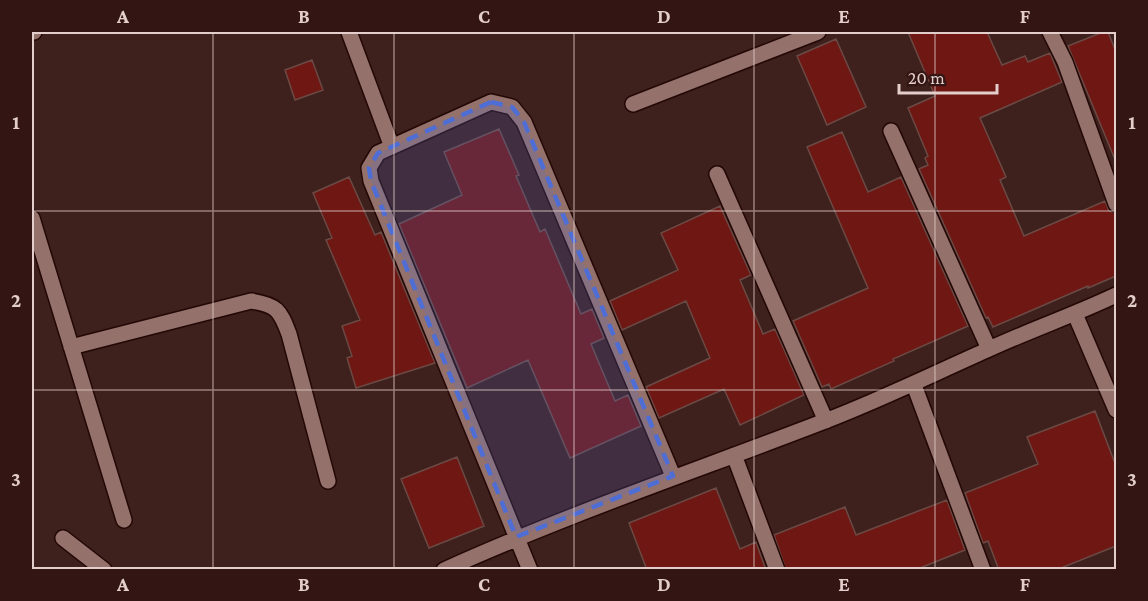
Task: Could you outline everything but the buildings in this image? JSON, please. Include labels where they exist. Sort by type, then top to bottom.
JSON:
[{"type":"street","points":[[349,32],[392,147]]},
{"type":"street","points":[[633,104],[818,32]]},
{"type":"street","points":[[1050,32],[1065,62],[1116,204]]},
{"type":"street","points":[[530,570],[371,181],[369,168],[378,153],[491,102],[512,107],[524,122],[673,476]]},
{"type":"street","points":[[891,131],[989,349]]},
{"type":"street","points":[[717,174],[826,421]]},
{"type":"street","points":[[32,218],[124,519]]},
{"type":"street","points":[[444,570],[516,537],[673,476],[826,421],[914,385],[989,349],[1116,295]]},
{"type":"street","points":[[71,347],[251,301],[270,304],[282,316],[289,334],[328,481]]},
{"type":"street","points":[[1075,314],[1116,410]]},
{"type":"street","points":[[914,385],[983,570]]},
{"type":"street","points":[[734,455],[777,570]]},
{"type":"street","points":[[63,538],[104,570]]},
{"type":"highlighted area","points":[[491,102],[512,107],[524,122],[673,476],[516,537],[371,181],[369,168],[378,153]]}]
